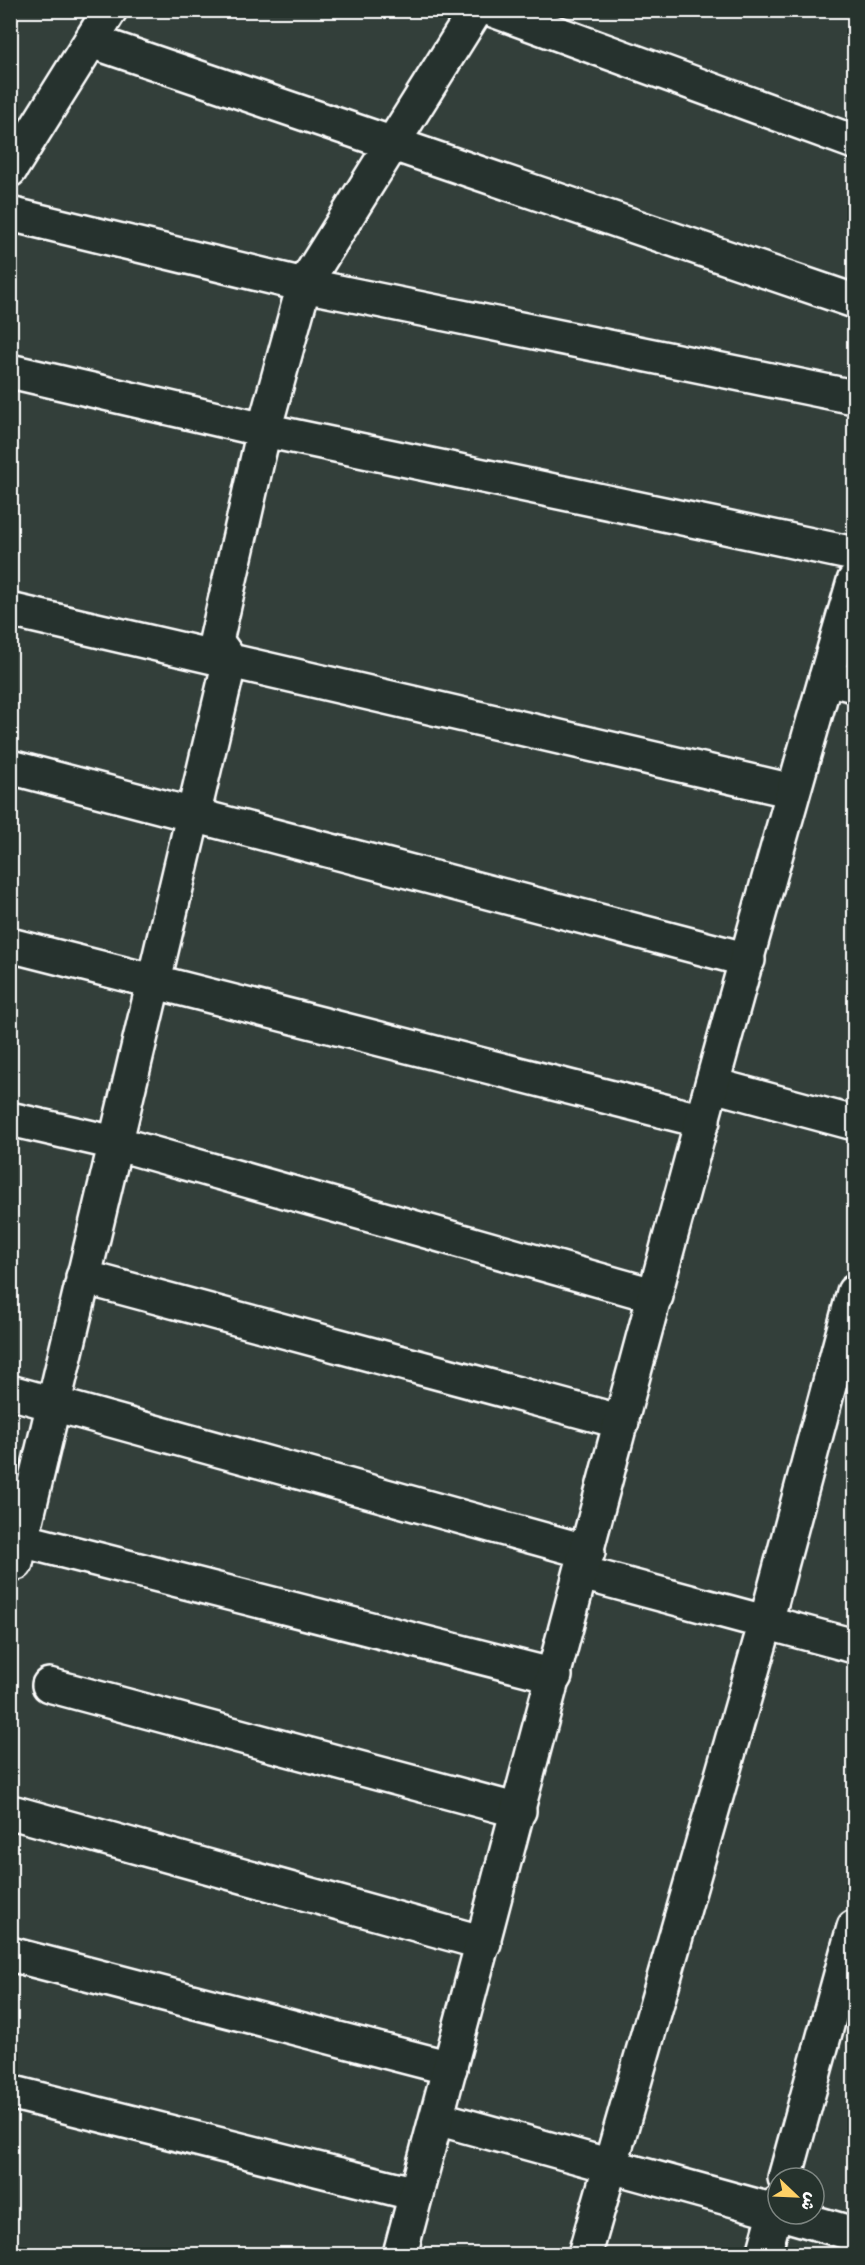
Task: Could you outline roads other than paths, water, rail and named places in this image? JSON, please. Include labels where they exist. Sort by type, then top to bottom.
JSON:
[{"type":"street","points":[[10,170],[110,10]]},
{"type":"street","points":[[476,10],[304,285],[264,430],[216,641],[230,660],[16,1551],[555,1676]]},
{"type":"street","points":[[493,10],[855,142]]},
{"type":"street","points":[[91,41],[855,301]]},
{"type":"street","points":[[10,214],[304,285],[855,397]]},
{"type":"street","points":[[10,371],[264,430],[855,554]]},
{"type":"street","points":[[400,2254],[793,791],[840,682],[855,581]]},
{"type":"street","points":[[10,610],[793,791]]},
{"type":"street","points":[[10,767],[748,960]]},
{"type":"street","points":[[10,945],[703,1121]]},
{"type":"street","points":[[713,1085],[855,1123]]},
{"type":"street","points":[[10,1119],[115,1143],[656,1296]]},
{"type":"street","points":[[83,1277],[622,1422]]},
{"type":"street","points":[[585,2254],[766,1622],[855,1292]]},
{"type":"street","points":[[10,1392],[585,1563],[766,1622],[855,1646]]},
{"type":"street","points":[[49,1685],[519,1811]]},
{"type":"street","points":[[15,1813],[484,1942]]},
{"type":"street","points":[[788,2166],[855,1927]]},
{"type":"street","points":[[10,1954],[450,2068]]},
{"type":"street","points":[[10,2092],[416,2194]]},
{"type":"street","points":[[437,2118],[766,2207]]},
{"type":"street","points":[[826,2225],[855,2234]]},
{"type":"street","points":[[764,2254],[774,2226]]}]
